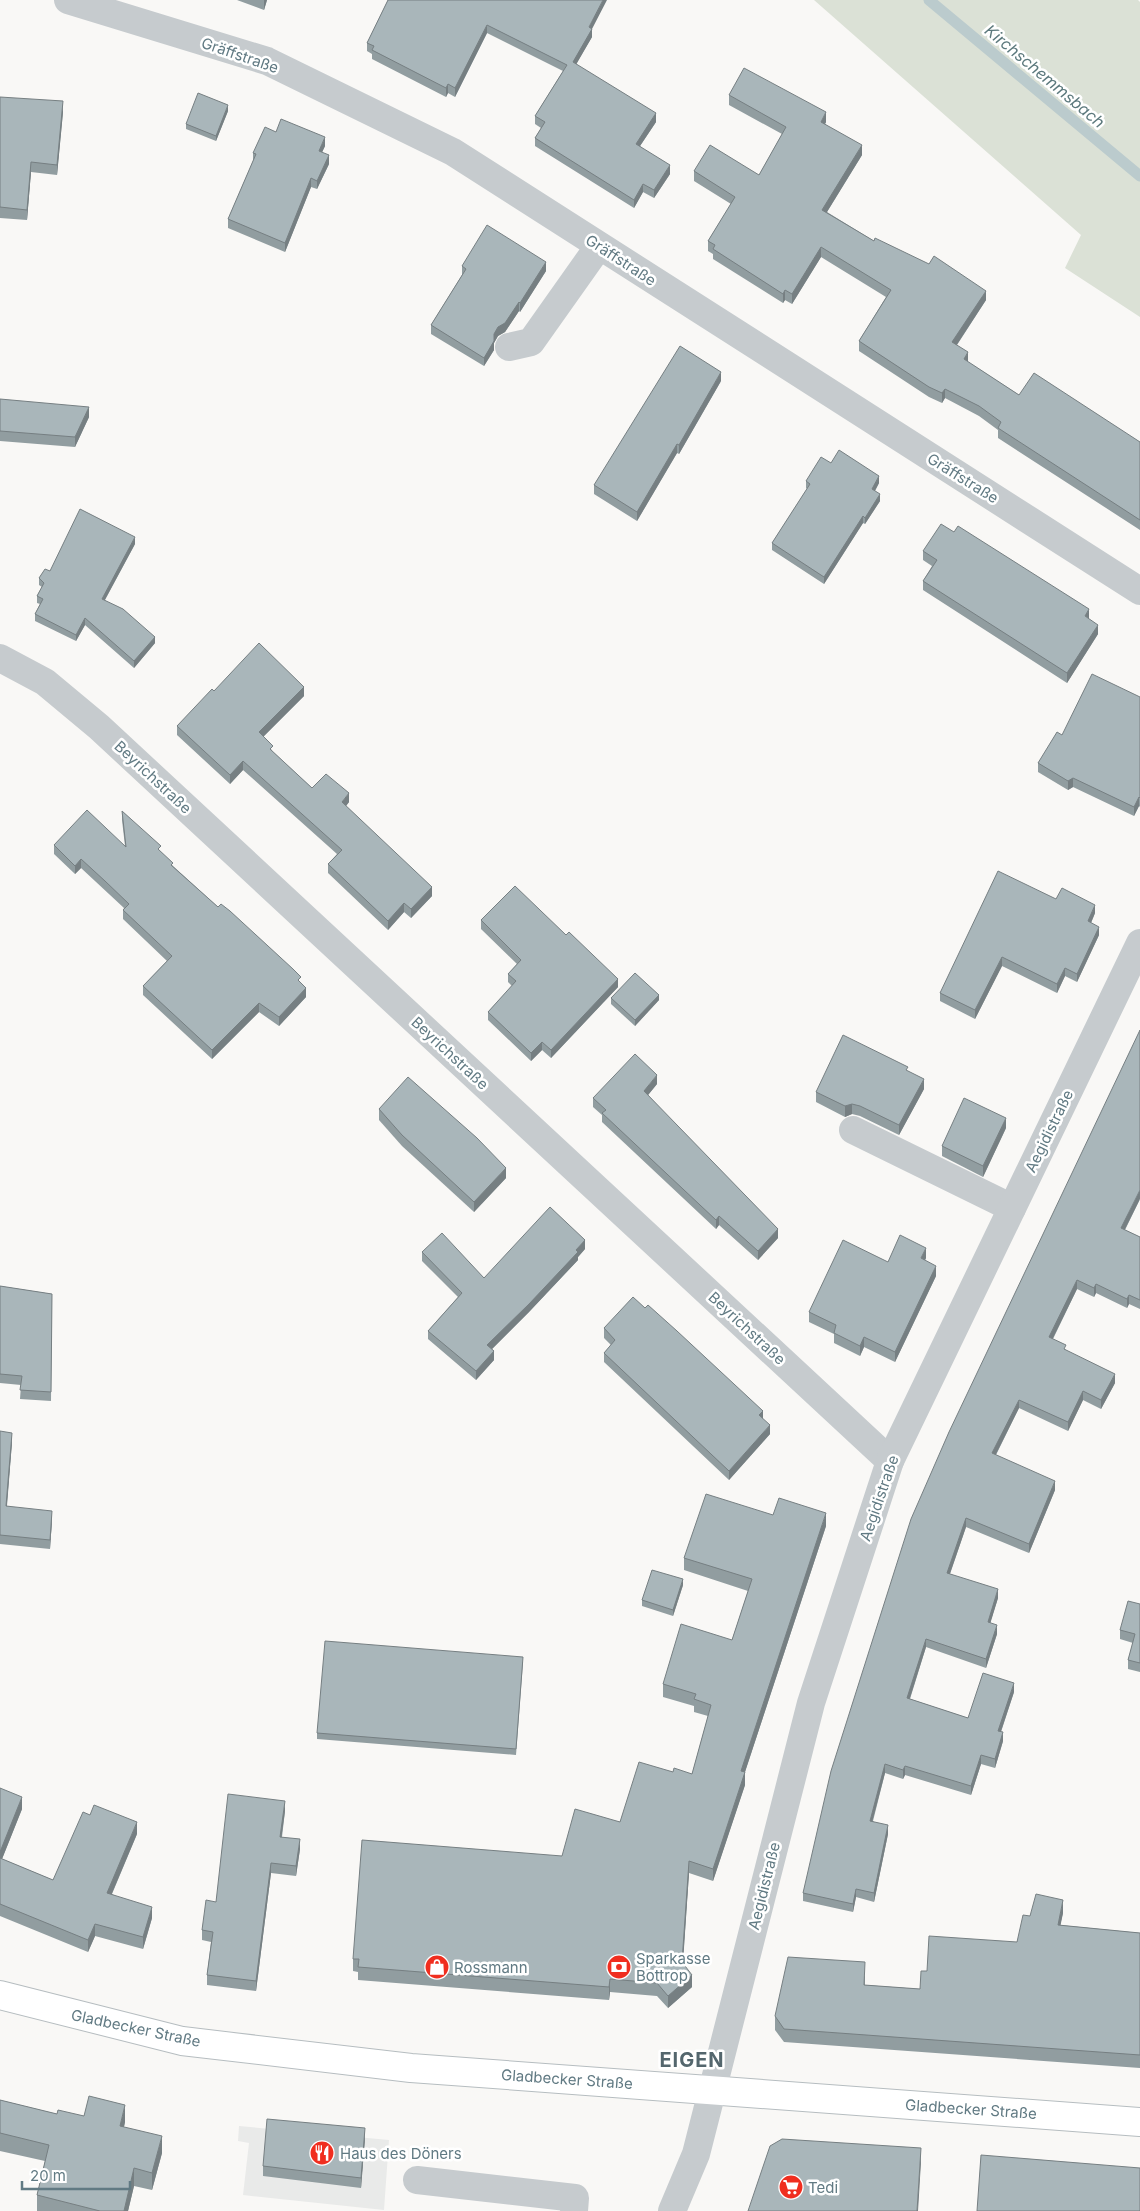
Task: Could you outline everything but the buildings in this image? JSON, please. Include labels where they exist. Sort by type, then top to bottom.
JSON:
[{"type":"main road","name":"Gladbecker Straße","points":[[0,1995],[182,2041],[411,2068],[1140,2122]]},
{"type":"street","name":"Gräffstraße","points":[[68,0],[267,61],[453,152],[1140,590]]},
{"type":"street","points":[[509,347],[530,342],[599,246]]},
{"type":"street","name":"Beyrichstraße","points":[[0,658],[45,682],[99,727],[890,1461]]},
{"type":"street","name":"Aegidistraße","points":[[672,2211],[696,2154],[811,1703],[890,1461],[1140,943]]},
{"type":"street","points":[[853,1130],[1012,1208]]},
{"type":"street","points":[[417,2180],[575,2198],[574,2211]]},
{"type":"shaded area","points":[[814,0],[1138,0],[1140,2],[1140,317],[1065,268],[1081,235]]},
{"type":"shaded area","points":[[239,2126],[389,2140],[384,2210],[243,2195],[249,2143],[238,2141]]},
{"type":"waterway","name":"Kirchschemmsbach","points":[[929,0],[1140,176]]},
{"type":"place","name":"Rossmann","points":[[437,1967]]},
{"type":"place","name":"Sparkasse Bottrop","points":[[619,1967]]},
{"type":"place","name":"Haus des Döners","points":[[322,2153]]},
{"type":"place","name":"Tedi","points":[[791,2187]]},
{"type":"district","name":"EIGEN","points":[[692,2060]]}]
